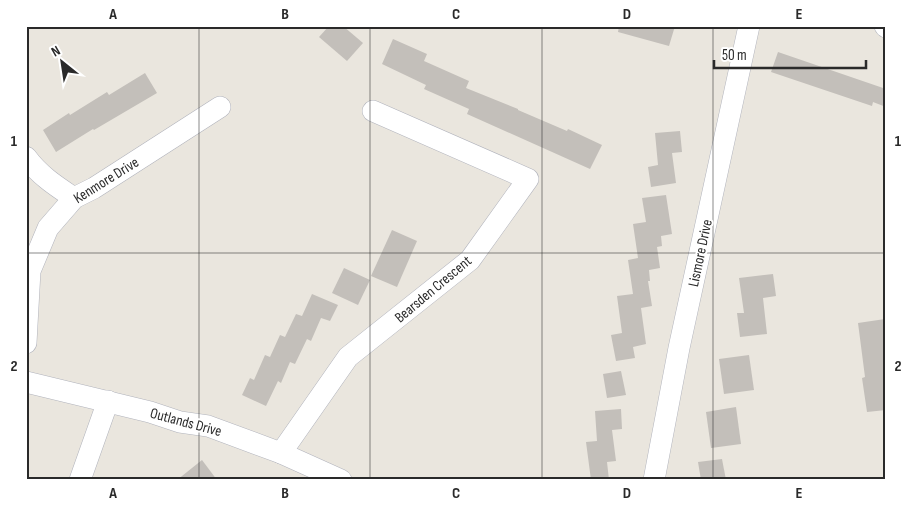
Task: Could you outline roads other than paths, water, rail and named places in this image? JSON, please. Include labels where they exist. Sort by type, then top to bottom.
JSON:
[{"type":"street","name":"Lismore Drive","points":[[654,480],[679,348],[749,26]]},
{"type":"street","name":"Kenmore Drive","points":[[26,343],[30,271],[48,228],[74,198],[101,183],[220,107]]},
{"type":"street","name":"Bearsden Crescent","points":[[281,453],[348,357],[470,260],[528,179],[373,111]]},
{"type":"street","points":[[26,157],[50,182],[74,198]]},
{"type":"street","name":"Outlands Drive","points":[[26,382],[108,401],[180,422],[208,426],[281,453],[341,480]]},
{"type":"street","points":[[80,480],[108,401]]}]
